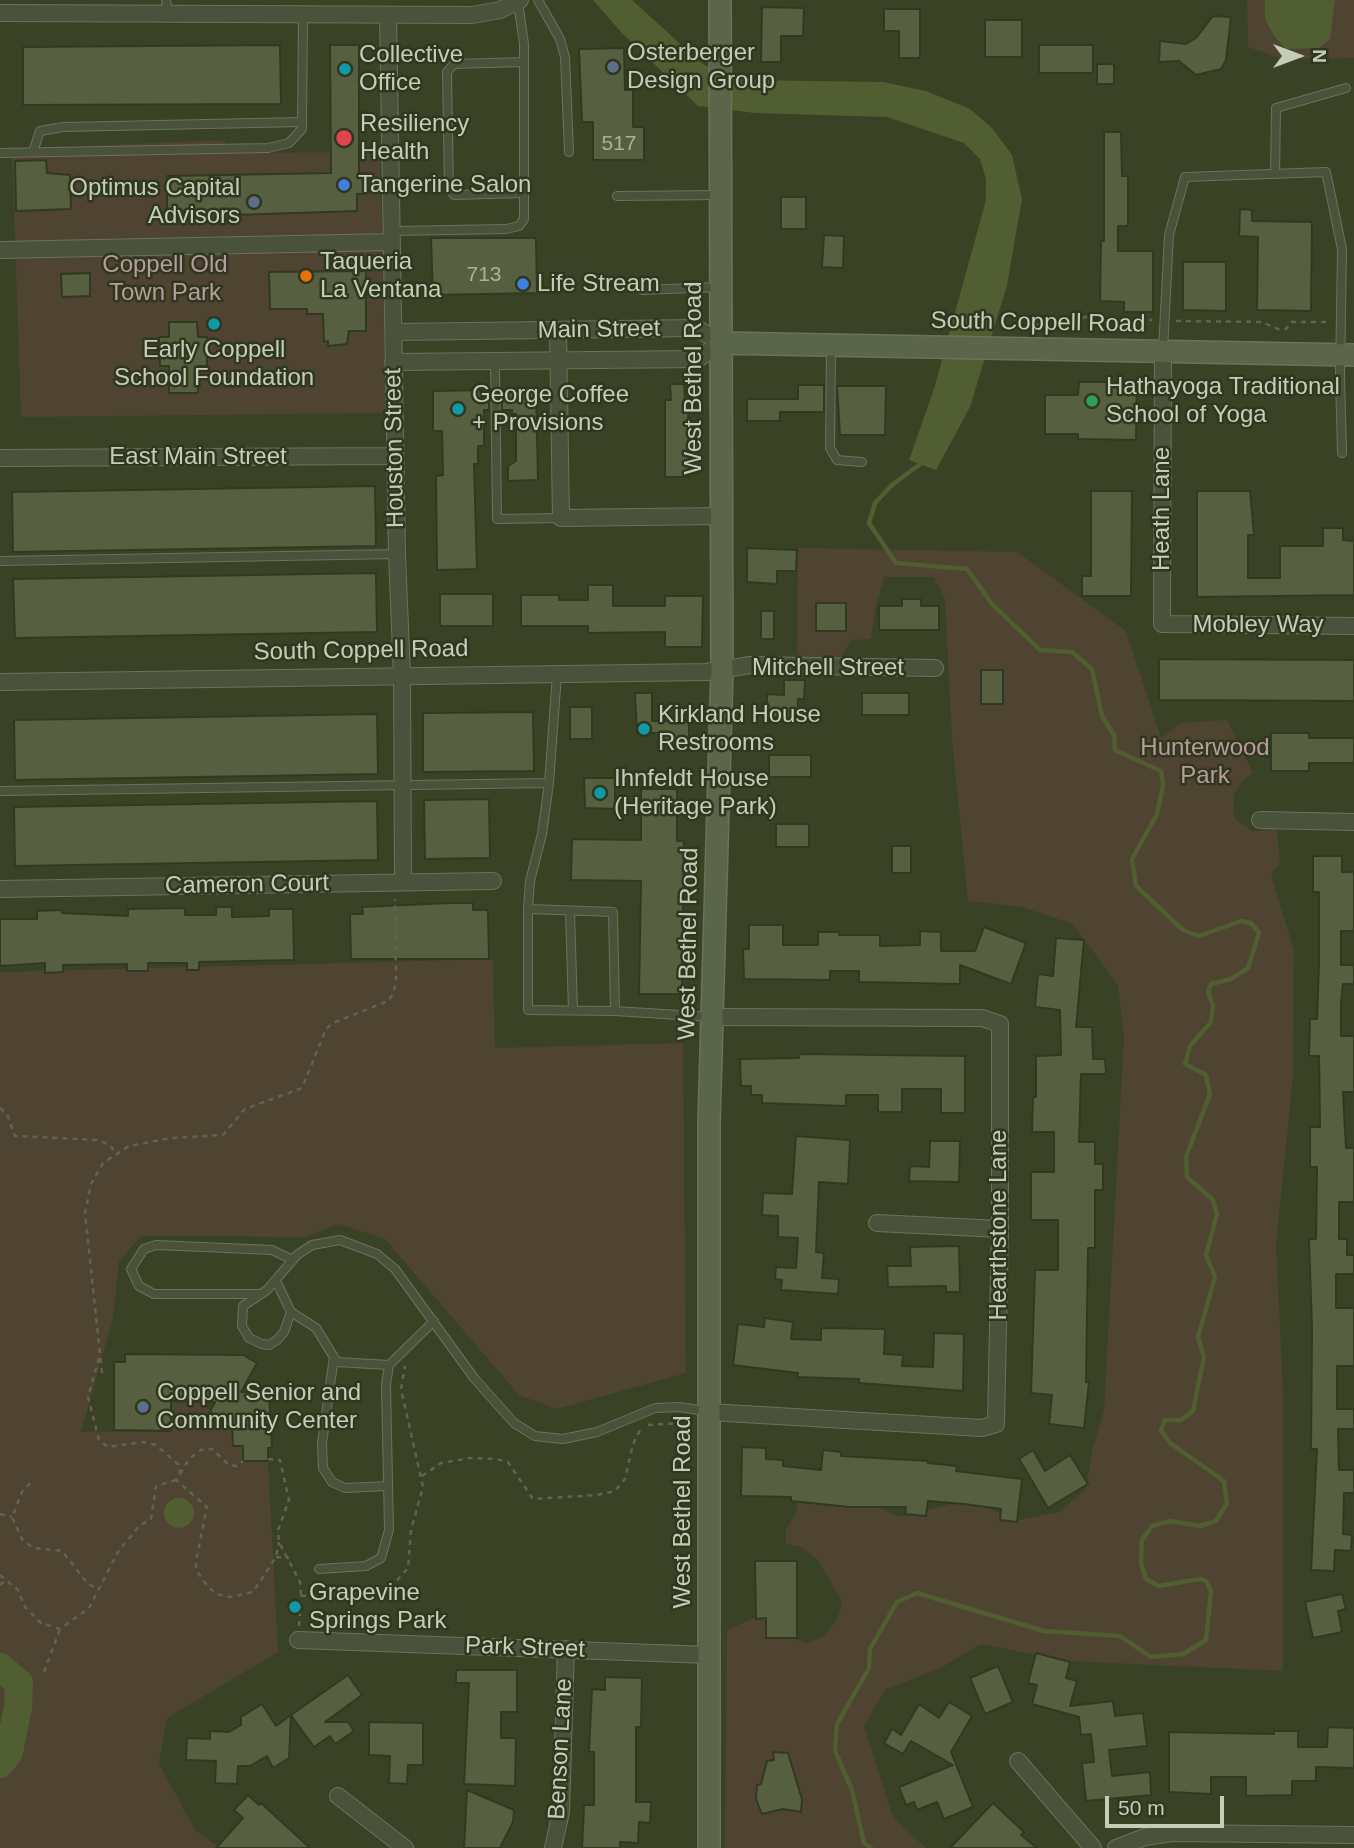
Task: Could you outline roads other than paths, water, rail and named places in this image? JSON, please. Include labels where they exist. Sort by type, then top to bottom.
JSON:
[{"type":"main road","name":"West Bethel Road","points":[[709,1848],[709,1122],[722,670],[720,0]]},
{"type":"main road","name":"South Coppell Road","points":[[720,343],[1348,355]]},
{"type":"street","points":[[0,13],[167,7],[303,15],[472,15],[500,10],[519,1]]},
{"type":"street","name":"Houston Street","points":[[388,15],[397,554],[402,677],[399,882]]},
{"type":"street","points":[[0,250],[391,237]]},
{"type":"street","name":"Main Street","points":[[394,332],[697,328],[720,343],[698,359],[394,362]]},
{"type":"street","points":[[558,331],[561,518],[721,516]]},
{"type":"street","name":"Heath Lane","points":[[1162,624],[1163,352]]},
{"type":"street","name":"East Main Street","points":[[0,458],[395,456]]},
{"type":"street","name":"Mobley Way","points":[[1162,624],[1354,626]]},
{"type":"street","name":"Mitchell Street","points":[[722,670],[750,665],[935,668]]},
{"type":"street","name":"South Coppell Road","points":[[0,682],[722,670]]},
{"type":"street","points":[[1260,820],[1354,822]]},
{"type":"street","name":"Cameron Court","points":[[0,889],[493,881]]},
{"type":"street","name":"Hearthstone Lane","points":[[709,1412],[982,1428],[996,1424],[1000,1229],[999,1024],[982,1018],[714,1017]]},
{"type":"street","points":[[877,1223],[1000,1229]]},
{"type":"street","name":"Park Street","points":[[298,1640],[710,1655]]},
{"type":"street","name":"Benson Lane","points":[[553,1848],[561,1812],[566,1649]]},
{"type":"street","points":[[1018,1761],[1093,1848]]},
{"type":"street","points":[[338,1796],[405,1848]]},
{"type":"street","points":[[1116,1848],[1145,1838],[1172,1833],[1354,1835]]},
{"type":"lane","points":[[538,0],[560,39],[565,57],[569,152]]},
{"type":"lane","points":[[391,237],[506,229],[519,226],[524,219],[524,62],[519,1]]},
{"type":"lane","points":[[0,153],[268,148],[289,143],[297,137],[302,122],[303,15]]},
{"type":"lane","points":[[524,62],[454,64],[447,72],[449,188],[454,195],[524,193]]},
{"type":"lane","points":[[1275,174],[1276,108],[1346,88]]},
{"type":"lane","points":[[33,152],[40,131],[63,127],[302,122]]},
{"type":"lane","points":[[1163,352],[1169,235],[1185,177],[1326,172],[1342,249],[1341,323],[1348,355],[1342,453]]},
{"type":"lane","points":[[617,196],[720,195]]},
{"type":"lane","points":[[642,290],[720,286]]},
{"type":"lane","points":[[831,345],[830,448],[836,460],[862,461]]},
{"type":"lane","points":[[495,361],[496,519],[561,518]]},
{"type":"lane","points":[[0,561],[397,554]]},
{"type":"lane","points":[[557,674],[549,783],[542,834],[530,881],[527,1010],[615,1011],[714,1017]]},
{"type":"lane","points":[[0,791],[549,783]]},
{"type":"lane","points":[[528,909],[613,912],[615,1011]]},
{"type":"lane","points":[[570,912],[573,1010]]},
{"type":"lane","points":[[291,1312],[284,1332],[269,1345],[249,1338],[242,1326],[243,1306],[276,1281],[293,1260],[312,1245],[340,1240],[362,1246],[395,1269],[474,1378],[514,1423],[535,1436],[563,1439],[597,1432],[655,1408],[679,1407],[709,1412]]},
{"type":"lane","points":[[260,1294],[154,1294],[139,1286],[131,1269],[144,1248],[156,1245],[272,1250],[293,1260]]},
{"type":"lane","points":[[276,1281],[291,1312],[316,1328],[337,1362],[389,1365]]},
{"type":"lane","points":[[319,1569],[366,1566],[381,1558],[388,1530],[386,1385],[389,1365],[434,1321]]},
{"type":"lane","points":[[334,1357],[322,1443],[323,1468],[332,1482],[345,1488],[387,1486]]},
{"type":"waterway","points":[[871,1848],[864,1843],[852,1790],[835,1751],[837,1724],[869,1668],[870,1649],[897,1602],[917,1593],[1044,1631],[1120,1636],[1151,1657],[1183,1654],[1206,1640],[1211,1591],[1207,1582],[1201,1579],[1158,1586],[1146,1579],[1141,1563],[1142,1540],[1152,1526],[1170,1521],[1200,1526],[1216,1521],[1227,1503],[1224,1481],[1170,1443],[1161,1430],[1165,1420],[1181,1420],[1193,1411],[1204,1357],[1198,1337],[1215,1277],[1206,1255],[1217,1214],[1213,1200],[1187,1177],[1186,1157],[1210,1094],[1206,1075],[1185,1064],[1190,1046],[1211,1022],[1213,1005],[1208,992],[1211,984],[1231,979],[1248,968],[1259,933],[1251,923],[1241,921],[1199,936],[1183,930],[1136,886],[1132,859],[1157,814],[1163,785],[1161,771],[1115,750],[1114,735],[1102,716],[1092,669],[1072,652],[1040,650],[992,604],[967,569],[896,563],[869,523],[875,503],[892,485],[923,462]]},
{"type":"waterway","points":[[0,1667],[19,1683],[18,1707],[9,1752],[0,1764]]},
{"type":"place","name":"Osterberger Design Group","points":[[613,67]]},
{"type":"place","name":"Collective Office","points":[[345,69]]},
{"type":"place","name":"Resiliency Health","points":[[344,138]]},
{"type":"place","name":"Tangerine Salon","points":[[344,185]]},
{"type":"place","name":"Optimus Capital Advisors","points":[[254,202]]},
{"type":"place","name":"Taqueria La Ventana","points":[[306,276]]},
{"type":"place","name":"Life Stream","points":[[523,284]]},
{"type":"place","name":"Early Coppell School Foundation","points":[[214,324]]},
{"type":"place","name":"Hathayoga Traditional School of Yoga","points":[[1092,401]]},
{"type":"place","name":"George Coffee + Provisions","points":[[458,409]]},
{"type":"place","name":"Kirkland House Restrooms","points":[[644,729]]},
{"type":"place","name":"Ihnfeldt House (Heritage Park)","points":[[600,793]]},
{"type":"place","name":"Coppell Senior and Community Center","points":[[143,1407]]},
{"type":"place","name":"Grapevine Springs Park","points":[[295,1607]]},
{"type":"park label","name":"Coppell Old Town Park","points":[[165,279]]},
{"type":"park label","name":"Hunterwood Park","points":[[1205,762]]}]
